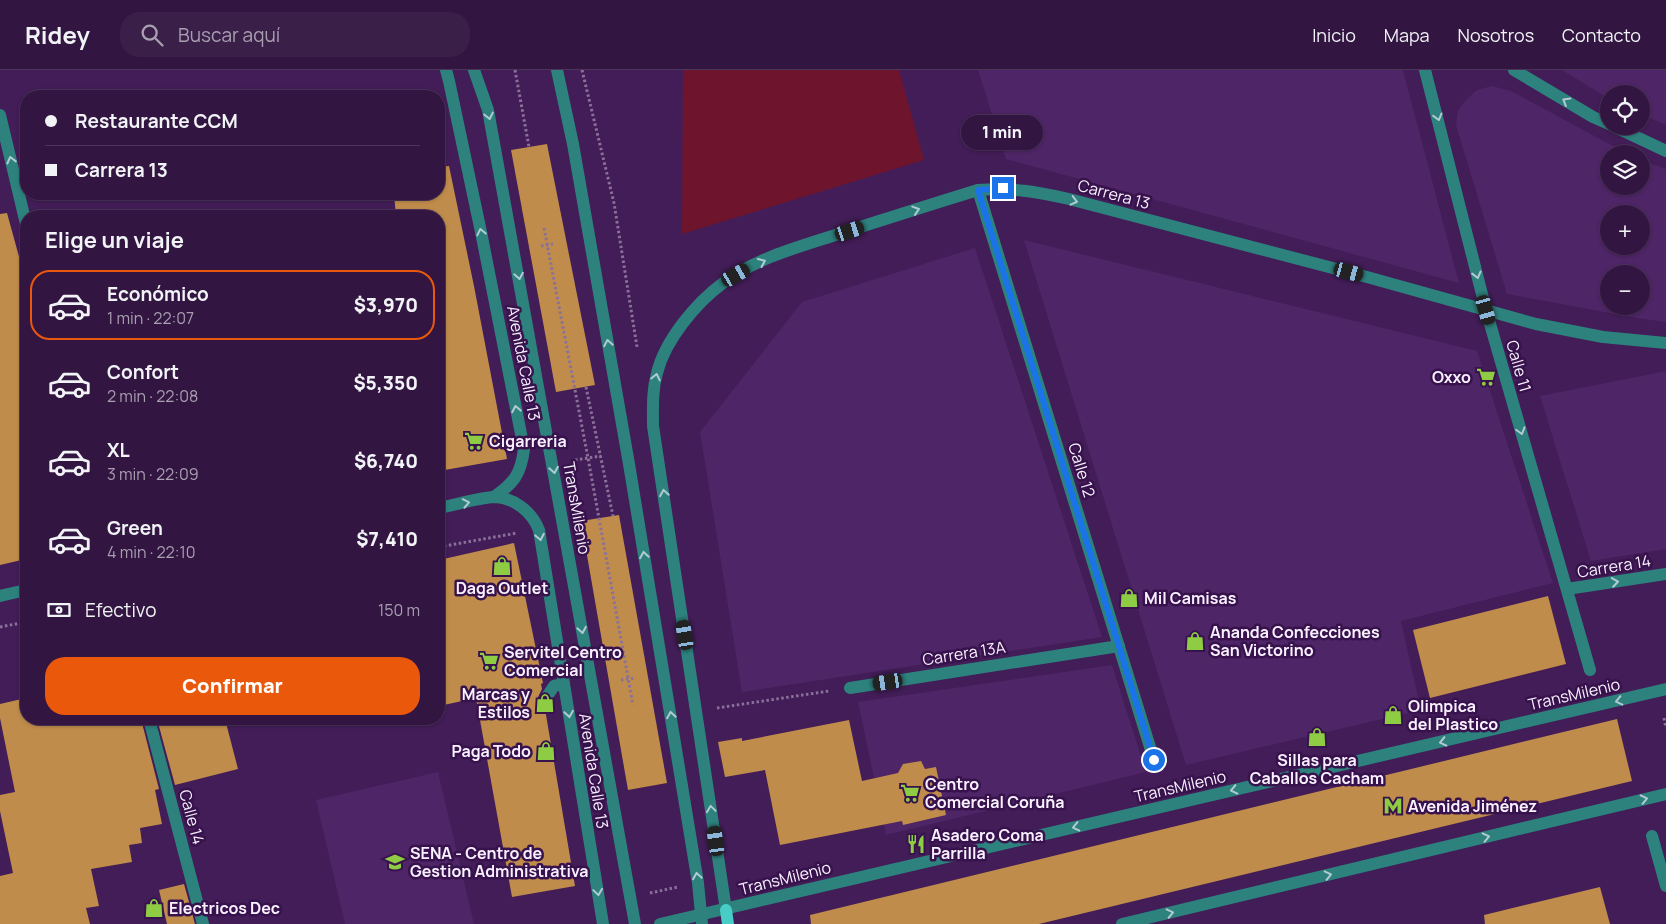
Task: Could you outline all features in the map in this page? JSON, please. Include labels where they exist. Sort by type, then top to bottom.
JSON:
[{"type":"main road","points":[[726,910],[728,924]]},
{"type":"street","name":"Avenida Calle 13","points":[[446,70],[482,232],[524,449],[517,477],[494,497]]},
{"type":"street","name":"TransMilenio","points":[[474,70],[488,110],[635,924]]},
{"type":"street","points":[[557,70],[574,144],[629,464],[698,883],[702,919]]},
{"type":"street","name":"Calle 11","points":[[1425,70],[1486,310],[1590,670]]},
{"type":"street","points":[[1514,70],[1600,120]]},
{"type":"street","points":[[0,115],[20,199]]},
{"type":"street","points":[[1632,135],[1666,151]]},
{"type":"street","name":"Carrera 13","points":[[696,711],[653,426],[652,401],[657,372],[664,353],[679,327],[723,282],[750,267],[782,253],[978,190],[1003,188],[1030,190],[1368,277],[1536,324],[1603,337],[1666,343]]},
{"type":"street","name":"Calle 12","points":[[978,190],[1154,760]]},
{"type":"street","name":"Avenida Calle 13","points":[[494,497],[519,505],[535,521],[539,530],[603,924]]},
{"type":"street","points":[[445,507],[494,497]]},
{"type":"street","name":"Carrera 14","points":[[1567,590],[1666,574]]},
{"type":"street","points":[[0,596],[20,591]]},
{"type":"street","name":"Carrera 13A","points":[[850,688],[1119,646]]},
{"type":"street","points":[[544,701],[554,686],[564,684]]},
{"type":"street","name":"TransMilenio","points":[[660,924],[702,919],[726,910],[788,893],[1666,690]]},
{"type":"street","points":[[696,711],[726,910]]},
{"type":"street","name":"Calle 14","points":[[151,725],[203,924]]},
{"type":"street","points":[[1122,924],[1666,794]]},
{"type":"street","points":[[1652,836],[1666,886]]},
{"type":"path","points":[[515,70],[529,147]]},
{"type":"path","points":[[582,70],[614,202],[637,346]]},
{"type":"path","points":[[544,228],[588,458],[632,705]]},
{"type":"path","points":[[541,246],[554,244]]},
{"type":"path","points":[[586,387],[613,516]]},
{"type":"path","points":[[575,460],[601,456]]},
{"type":"path","points":[[0,627],[20,623]]},
{"type":"path","points":[[621,680],[635,678]]},
{"type":"path","points":[[696,711],[850,688]]},
{"type":"path","points":[[1664,718],[1666,728]]},
{"type":"path","points":[[648,893],[686,886]]},
{"type":"shaded area","points":[[683,70],[899,70],[924,160],[682,234]]},
{"type":"shaded area","points":[[978,70],[1403,70],[1459,283],[1006,159]]},
{"type":"shaded area","points":[[1562,70],[1666,70],[1666,125],[1650,118],[1650,85],[1600,85],[1600,93]]},
{"type":"shaded area","points":[[1492,86],[1511,91],[1611,145],[1600,145],[1600,195],[1650,195],[1650,163],[1666,169],[1666,322],[1621,315],[1650,315],[1650,265],[1600,265],[1600,311],[1507,294],[1456,125],[1458,110],[1477,90]]},
{"type":"shaded area","points":[[1024,240],[1477,351],[1553,583],[1401,621],[1421,710],[1186,765]]},
{"type":"shaded area","points":[[975,248],[1102,637],[742,692],[700,432],[802,302]]},
{"type":"shaded area","points":[[1666,371],[1666,549],[1591,561],[1540,396]]},
{"type":"shaded area","points":[[1112,665],[1146,772],[886,835],[858,702]]},
{"type":"shaded area","name":"SENA - Centro de Gestion Administrativa","points":[[438,772],[474,924],[345,924],[316,800]]},
{"type":"building","points":[[547,144],[595,385],[556,392],[511,150]]},
{"type":"building","points":[[445,166],[449,166],[507,459],[445,470],[445,210],[395,210],[395,200],[445,200]]},
{"type":"building","points":[[7,213],[20,260],[20,560],[0,565],[0,214]]},
{"type":"building","points":[[619,515],[667,783],[628,790],[581,521]]},
{"type":"building","points":[[514,543],[543,683],[541,684],[542,689],[536,701],[539,707],[545,709],[575,886],[512,897],[476,698],[445,705],[445,559]]},
{"type":"building","points":[[1548,596],[1566,664],[1430,698],[1413,630]]},
{"type":"building","points":[[20,699],[20,725],[143,725],[159,789],[155,790],[162,824],[140,828],[142,843],[129,845],[132,862],[91,869],[99,906],[86,908],[90,924],[0,924],[0,876],[13,873],[0,811],[0,795],[15,792],[0,718],[0,704]]},
{"type":"building","name":"Avenida Jiménez","points":[[1617,719],[1632,781],[1039,924],[811,924],[810,915]]},
{"type":"building","points":[[849,720],[862,781],[898,773],[903,764],[921,761],[925,769],[936,767],[946,815],[903,825],[902,821],[780,845],[765,770],[725,777],[718,742],[742,738],[742,741]]},
{"type":"building","points":[[159,725],[227,725],[238,769],[175,785]]},
{"type":"building","points":[[184,884],[195,924],[167,924],[159,890]]},
{"type":"building","points":[[1600,887],[1610,924],[1485,924],[1484,915]]},
{"type":"place","name":"Oxxo","points":[[1486,377]]},
{"type":"place","name":"Cigarreria","points":[[474,441]]},
{"type":"place","name":"Daga Outlet","points":[[502,566]]},
{"type":"place","name":"Mil Camisas","points":[[1129,598]]},
{"type":"place","name":"Ananda Confecciones San Victorino","points":[[1195,641]]},
{"type":"place","name":"Servitel Centro Comercial","points":[[489,661]]},
{"type":"place","name":"Marcas y Estilos","points":[[545,703]]},
{"type":"place","name":"Olimpica del Plastico","points":[[1393,715]]},
{"type":"place","name":"Sillas para Caballos Cacham","points":[[1317,737]]},
{"type":"place","name":"Paga Todo","points":[[546,751]]},
{"type":"place","name":"Centro Comercial Coruña","points":[[910,793]]},
{"type":"place","name":"Avenida Jiménez","points":[[1393,806]]},
{"type":"place","name":"Asadero Coma Parrilla","points":[[916,844]]},
{"type":"place","name":"SENA - Centro de Gestion Administrativa","points":[[395,862]]},
{"type":"place","name":"Electricos Dec","points":[[154,908]]},
{"type":"route","points":[[1003,188],[978,190],[1154,760]]}]
